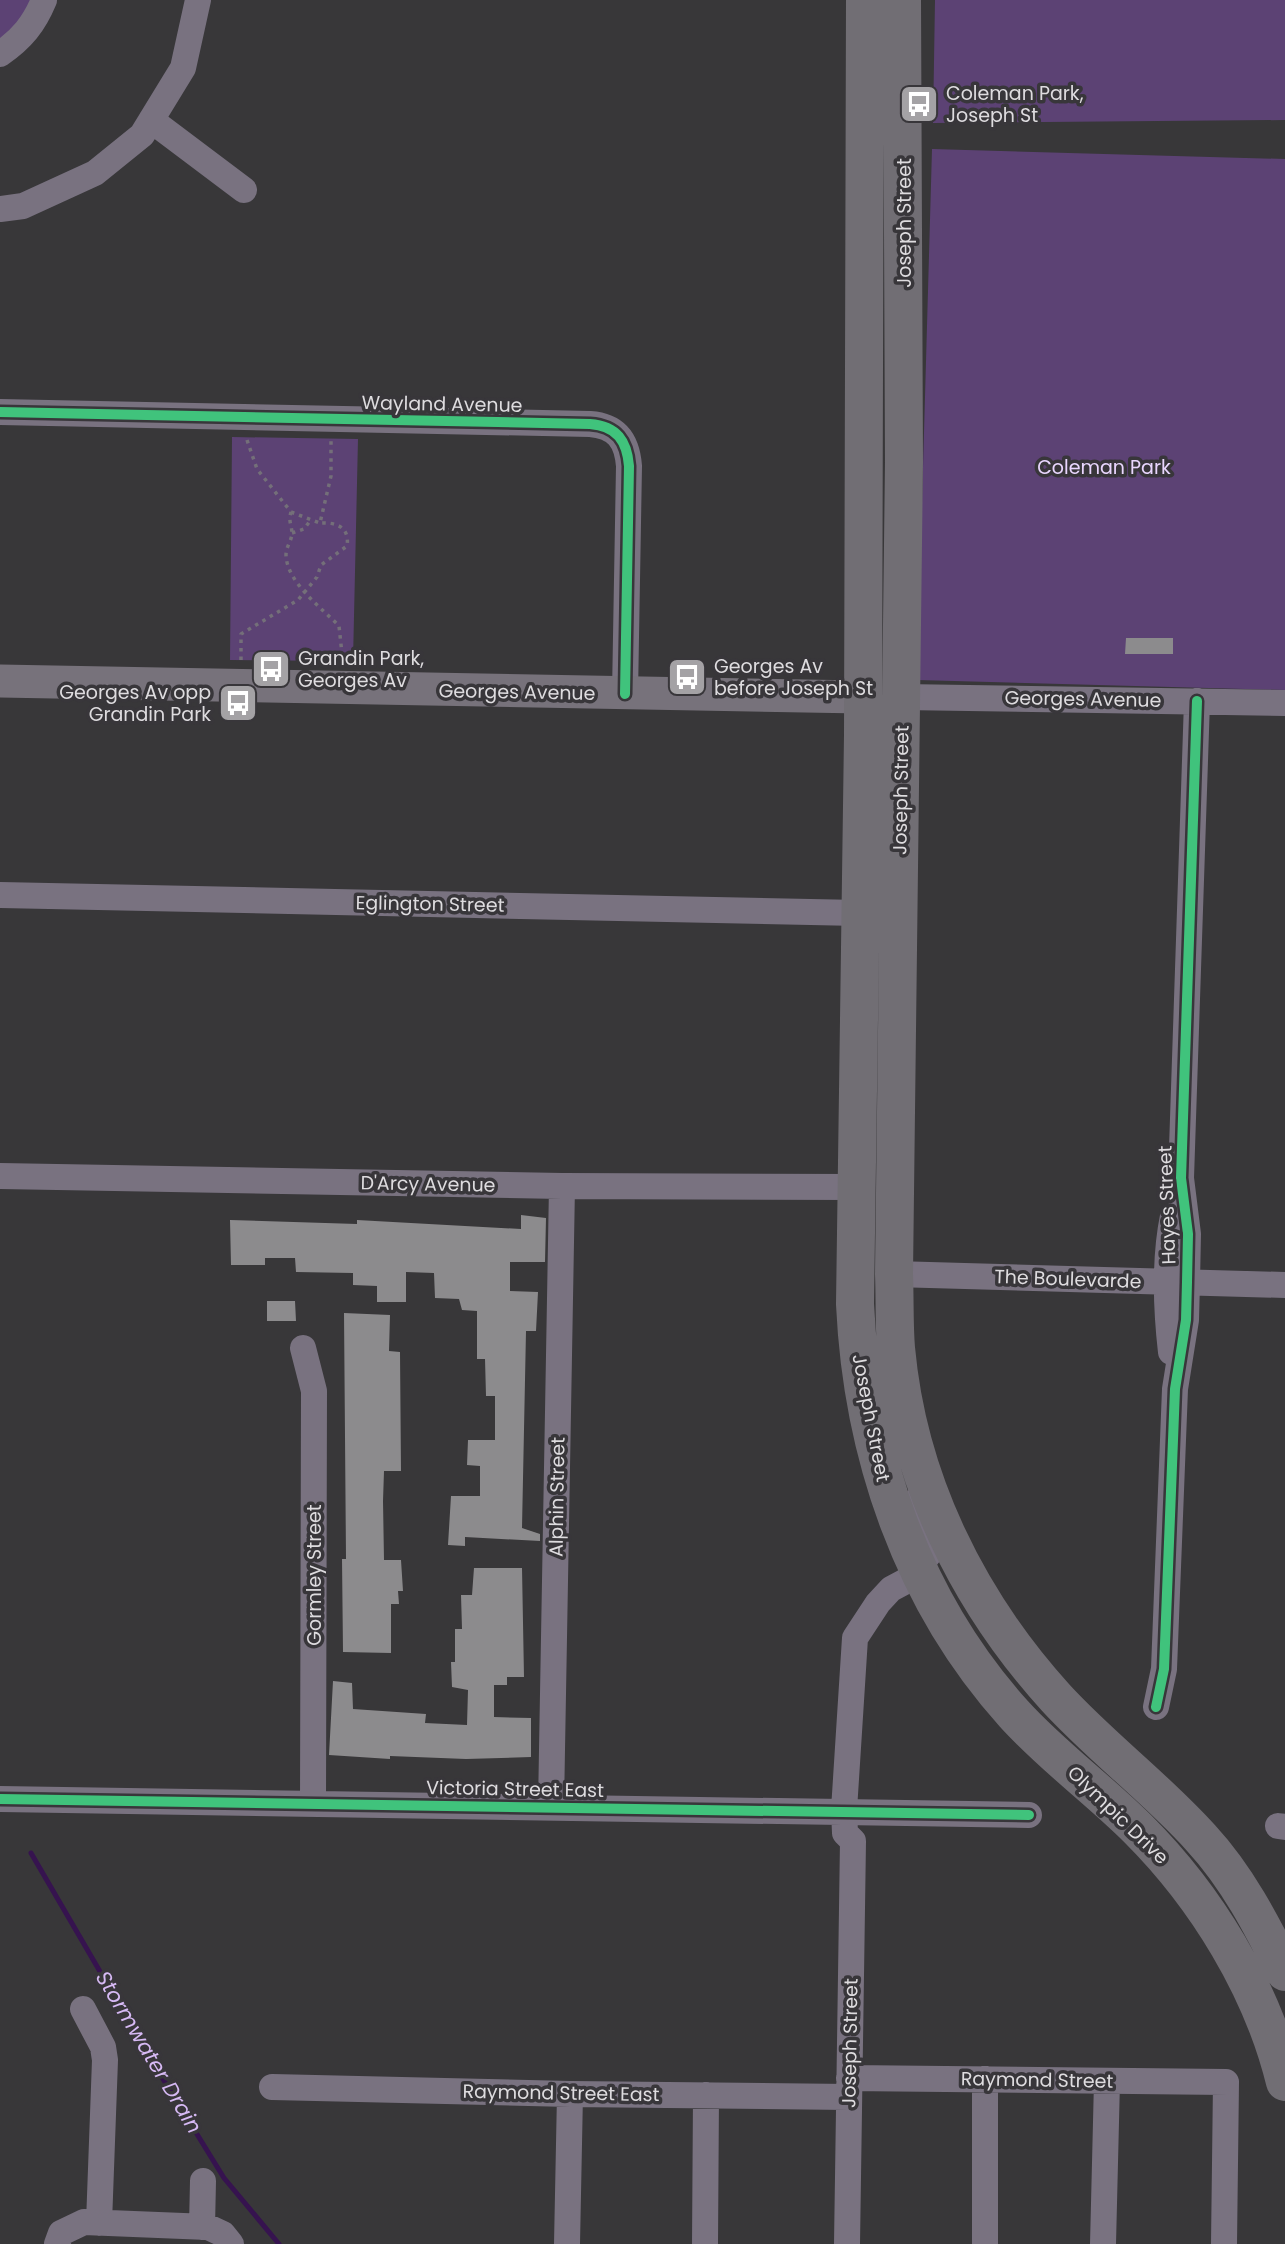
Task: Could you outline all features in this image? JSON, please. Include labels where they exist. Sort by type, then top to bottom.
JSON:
[{"type":"highway","name":"Joseph Street","points":[[866,0],[855,1304],[860,1380],[885,1487],[911,1575]]},
{"type":"highway","name":"Joseph Street","points":[[902,0],[905,217],[902,696],[894,1274],[896,1348],[905,1405],[924,1478]]},
{"type":"highway","name":"Georges Avenue","points":[[862,697],[902,696]]},
{"type":"highway","points":[[924,1478],[950,1545],[1004,1634],[1074,1717],[1135,1771],[1203,1839],[1248,1901],[1285,1972]]},
{"type":"highway","name":"Olympic Drive","points":[[911,1575],[1013,1713],[1138,1828],[1208,1914],[1260,2010],[1285,2082]]},
{"type":"main road","name":"Georges Avenue","points":[[0,681],[862,697]]},
{"type":"street","points":[[0,54],[15,44],[34,24],[44,0]]},
{"type":"street","points":[[0,209],[23,206],[95,173],[142,135],[183,68],[198,0]]},
{"type":"street","points":[[151,120],[244,190]]},
{"type":"street","name":"Wayland Avenue","points":[[0,412],[590,424],[612,429],[626,446],[629,466],[625,694]]},
{"type":"street","name":"Georges Avenue","points":[[902,696],[1285,703]]},
{"type":"street","name":"Hayes Street","points":[[1156,1707],[1164,1669],[1175,1389],[1186,1320],[1177,1282],[1188,1234],[1181,1178],[1197,701]]},
{"type":"street","name":"Eglington Street","points":[[0,895],[859,913]]},
{"type":"street","name":"D'Arcy Avenue","points":[[0,1176],[562,1186],[856,1188]]},
{"type":"street","name":"Alphin Street","points":[[551,1807],[562,1186]]},
{"type":"street","name":"The Boulevarde","points":[[894,1274],[1285,1285]]},
{"type":"street","name":"Gormley Street","points":[[303,1348],[314,1391],[313,1804]]},
{"type":"street","name":"Joseph Street","points":[[847,2244],[853,1842],[845,1833],[853,1810],[855,1638],[891,1588],[911,1575],[929,1554],[917,1502],[924,1478]]},
{"type":"street","name":"Victoria Street East","points":[[0,1799],[853,1810],[1029,1815]]},
{"type":"street","points":[[83,2009],[103,2047],[106,2060],[99,2223]]},
{"type":"street","points":[[985,2079],[985,2244]]},
{"type":"street","name":"Raymond Street","points":[[849,2087],[985,2079],[1226,2082],[1224,2244]]},
{"type":"street","points":[[1103,2244],[1107,2081]]},
{"type":"street","name":"Raymond Street East","points":[[272,2087],[706,2095],[849,2087]]},
{"type":"street","points":[[567,2244],[570,2094]]},
{"type":"street","points":[[705,2244],[706,2095]]},
{"type":"street","points":[[202,2227],[203,2182]]},
{"type":"street","points":[[57,2244],[61,2233],[71,2226],[99,2223],[202,2227],[217,2230],[231,2244]]},
{"type":"path","points":[[241,661],[241,634],[295,602],[317,577],[321,565],[348,544],[347,536],[338,524],[320,523],[291,512],[251,459],[245,417]]},
{"type":"path","points":[[320,523],[331,476],[331,418]]},
{"type":"path","points":[[291,512],[289,519],[292,533],[286,552],[287,565],[315,606],[339,626],[343,663]]},
{"type":"path","points":[[292,533],[304,529],[310,520]]},
{"type":"green space","points":[[0,0],[35,0],[25,17],[0,41]]},
{"type":"green space","points":[[935,0],[1285,0],[1285,120],[933,123]]},
{"type":"green space","name":"Coleman Park","points":[[932,149],[1285,159],[1285,690],[917,680]]},
{"type":"green space","points":[[232,437],[358,439],[353,661],[230,660]]},
{"type":"building","points":[[1126,638],[1173,638],[1173,654],[1125,654]]},
{"type":"building","points":[[521,1215],[546,1218],[545,1262],[510,1262],[510,1291],[538,1292],[536,1331],[526,1331],[522,1528],[540,1534],[540,1541],[465,1537],[465,1546],[448,1545],[451,1496],[480,1496],[480,1466],[467,1465],[468,1440],[495,1440],[495,1396],[486,1396],[485,1359],[477,1359],[477,1311],[462,1310],[459,1299],[435,1298],[434,1273],[406,1272],[406,1302],[377,1302],[377,1286],[353,1285],[353,1273],[296,1272],[295,1258],[265,1258],[265,1265],[231,1265],[230,1220],[357,1224],[357,1220],[521,1229]]},
{"type":"building","points":[[267,1301],[295,1301],[296,1321],[267,1321]]},
{"type":"building","points":[[344,1313],[390,1315],[389,1351],[400,1352],[401,1471],[384,1471],[383,1501],[384,1560],[401,1560],[403,1591],[398,1591],[399,1604],[391,1604],[391,1653],[343,1652],[342,1559],[346,1559]]},
{"type":"building","points":[[474,1568],[522,1568],[524,1677],[507,1677],[507,1685],[494,1685],[494,1717],[531,1718],[531,1757],[466,1759],[390,1756],[390,1759],[329,1755],[333,1681],[352,1683],[353,1709],[426,1714],[425,1723],[467,1725],[468,1690],[452,1687],[451,1662],[455,1662],[455,1629],[462,1629],[461,1595],[472,1595]]},
{"type":"waterway","name":"Stormwater Drain","points":[[31,1853],[155,2066],[224,2178],[279,2244]]},
{"type":"cycle path","points":[[0,412],[590,424],[607,428],[623,442],[629,466],[625,694]]},
{"type":"cycle path","points":[[1156,1707],[1164,1669],[1175,1389],[1186,1320],[1188,1234],[1181,1178],[1197,701]]},
{"type":"cycle path","points":[[0,1799],[1029,1815]]},
{"type":"place","name":"Coleman Park, Joseph St","points":[[919,104]]},
{"type":"place","name":"Grandin Park, Georges Av","points":[[271,669]]},
{"type":"place","name":"Georges Av before Joseph St","points":[[687,677]]},
{"type":"place","name":"Georges Av opp Grandin Park","points":[[238,703]]}]
